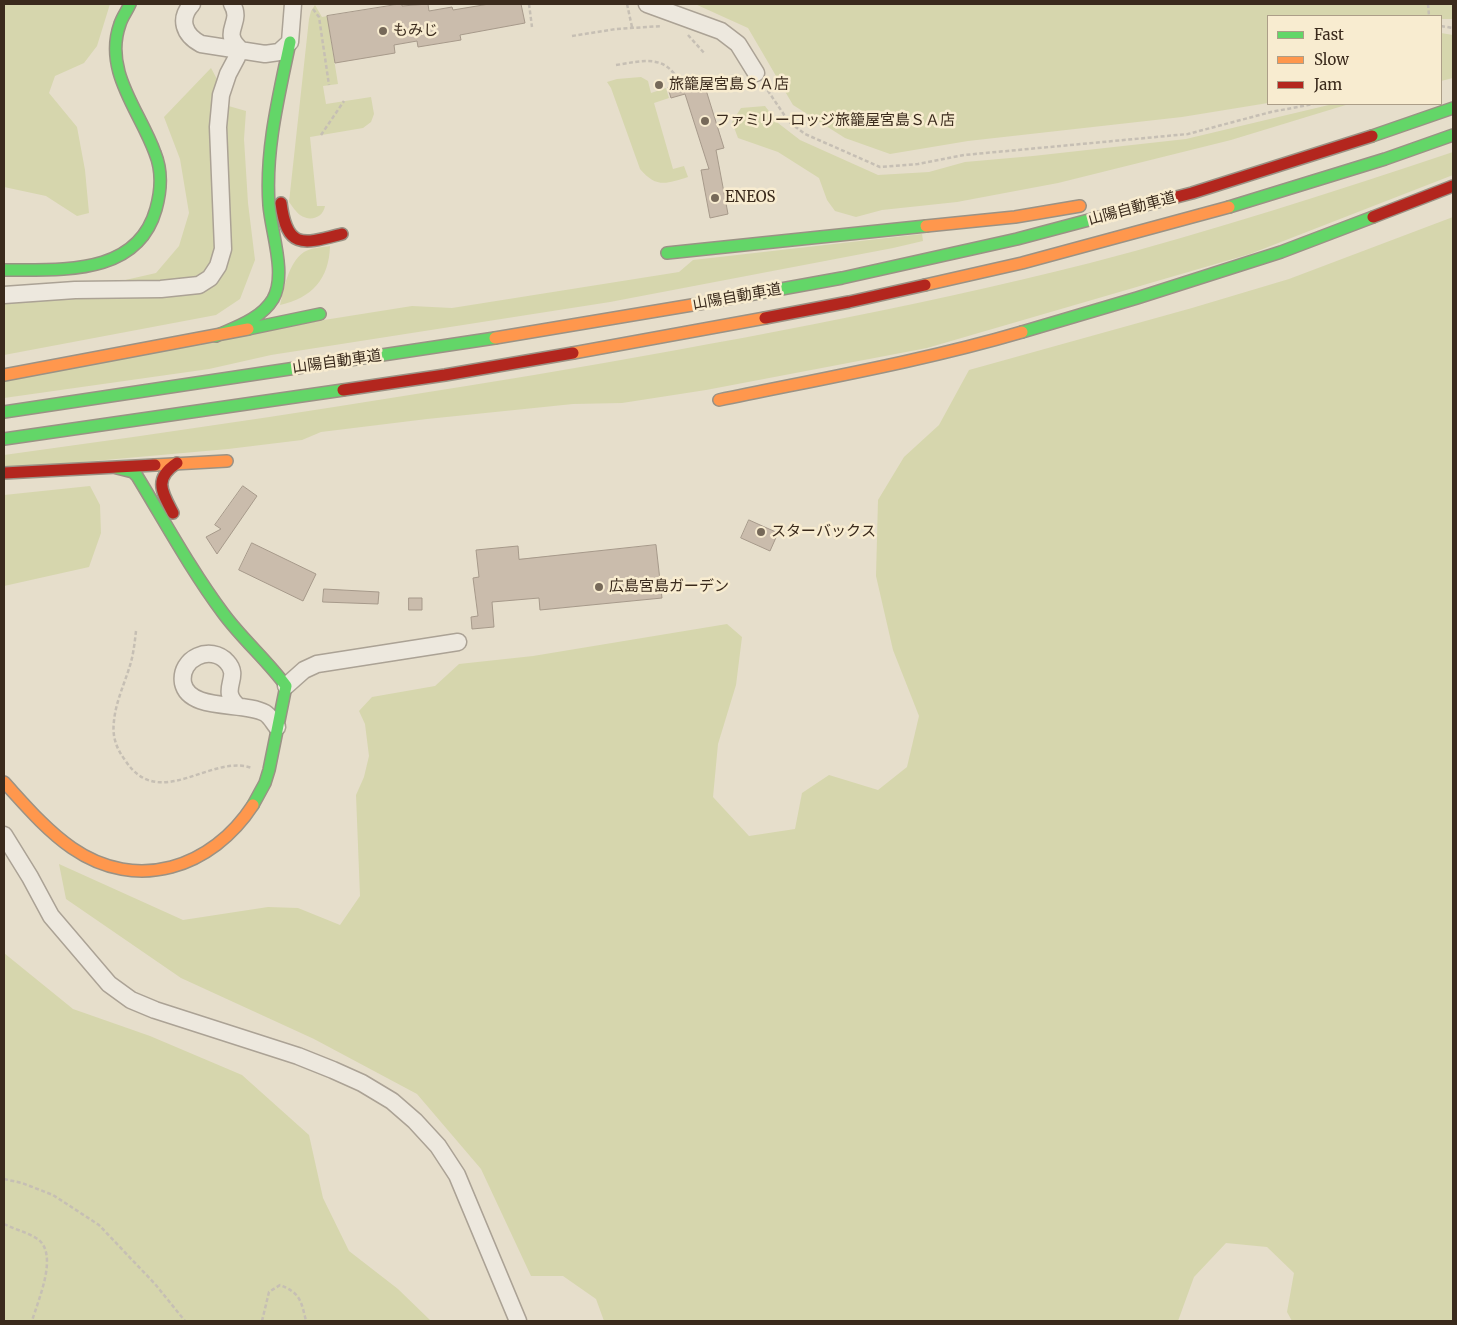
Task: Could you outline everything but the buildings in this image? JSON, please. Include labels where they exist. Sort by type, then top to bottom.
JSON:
[{"type":"main road","points":[[4,270],[80,267],[110,261],[128,250],[141,238],[152,220],[159,201],[160,180],[156,154],[122,84],[115,60],[116,38],[125,12],[130,4]]},
{"type":"main road","points":[[285,123],[290,42]]},
{"type":"main road","points":[[216,336],[248,322],[264,311],[278,287],[279,273],[270,216],[269,178],[276,114],[290,42]]},
{"type":"main road","name":"山陽自動車道","points":[[4,412],[441,347],[633,316],[842,278],[1017,239],[1192,193],[1385,132],[1453,108]]},
{"type":"main road","points":[[1247,164],[1320,144],[1385,132]]},
{"type":"main road","name":"山陽自動車道","points":[[4,439],[445,375],[640,342],[849,302],[1022,264],[1192,218],[1385,159],[1453,135]]},
{"type":"main road","points":[[719,400],[864,370],[994,340],[1137,298],[1281,252],[1453,186]]},
{"type":"main road","points":[[280,195],[282,219],[285,229],[292,237],[301,241],[311,242],[342,234]]},
{"type":"main road","points":[[667,253],[1015,217],[1093,203]]},
{"type":"main road","points":[[4,374],[216,336],[320,314]]},
{"type":"main road","points":[[4,473],[227,461]]},
{"type":"main road","points":[[177,463],[169,467],[164,473],[160,485],[161,491],[188,540]]},
{"type":"main road","points":[[117,468],[127,470],[137,476],[207,591],[240,634],[272,667],[286,686]]},
{"type":"main road","points":[[4,782],[56,836],[85,856],[115,866],[141,871],[166,870],[190,862],[213,850],[235,831],[259,796],[268,773],[281,702],[286,686],[274,663],[240,624],[225,603],[196,553]]},
{"type":"street","points":[[192,4],[184,15],[186,32],[192,39],[201,44],[239,53],[264,54],[279,52],[290,42],[293,4]]},
{"type":"street","points":[[232,4],[236,15],[231,37],[239,53]]},
{"type":"street","points":[[647,4],[721,31],[738,44],[756,73]]},
{"type":"street","points":[[4,295],[75,290],[161,289],[199,285],[210,278],[218,266],[223,248],[218,127],[221,95],[228,74],[239,53]]},
{"type":"street","points":[[286,686],[304,670],[317,664],[458,642]]},
{"type":"street","points":[[238,706],[264,713],[271,718],[277,727]]},
{"type":"street","points":[[4,835],[30,876],[51,916],[109,984],[131,1000],[155,1010],[298,1056],[334,1070],[362,1083],[392,1101],[415,1121],[438,1146],[457,1175],[518,1321]]},
{"type":"path","points":[[529,4],[532,27]]},
{"type":"path","points":[[627,4],[632,28]]},
{"type":"path","points":[[313,9],[319,17],[329,85]]},
{"type":"path","points":[[572,36],[632,28],[668,26]]},
{"type":"path","points":[[681,32],[687,35],[705,54]]},
{"type":"path","points":[[616,65],[653,61],[664,64],[671,68],[680,84]]},
{"type":"path","points":[[756,73],[789,122],[805,134],[880,167],[918,164],[964,155],[1188,134],[1271,112],[1308,105]]},
{"type":"path","points":[[321,135],[344,101]]},
{"type":"path","points":[[136,631],[132,658],[114,720],[114,737],[119,751],[129,766],[141,778],[156,782],[174,781],[237,764],[268,773]]},
{"type":"path","points":[[4,1179],[22,1183],[53,1195],[100,1225],[155,1284],[185,1321]]},
{"type":"path","points":[[4,1224],[38,1239],[45,1249],[48,1265],[32,1321]]},
{"type":"path","points":[[262,1321],[269,1292],[280,1285],[294,1291],[303,1306],[306,1321]]},
{"type":"green space","points":[[4,4],[110,4],[97,46],[84,63],[55,76],[49,93],[77,127],[85,170],[89,213],[77,216],[46,196],[4,187]]},
{"type":"green space","points":[[695,4],[1453,4],[1453,19],[1442,19],[1442,15],[1267,15],[1267,103],[1182,117],[968,141],[890,154],[845,138],[793,105],[748,28]]},
{"type":"green space","points":[[315,5],[322,17],[327,16],[338,84],[323,86],[326,104],[371,97],[374,114],[371,122],[363,128],[310,137],[317,206],[325,206],[319,216],[308,218],[300,215],[289,202],[309,19]]},
{"type":"green space","points":[[1442,33],[1453,35],[1453,78],[1442,81]]},
{"type":"green space","points":[[211,68],[218,81],[218,103],[246,111],[244,139],[248,203],[255,260],[240,299],[216,315],[4,355],[4,303],[156,273],[179,246],[189,213],[180,159],[164,117]]},
{"type":"green space","points":[[641,77],[648,81],[651,93],[666,88],[669,98],[654,103],[673,169],[684,166],[688,177],[667,183],[656,182],[640,169],[611,88],[607,82],[617,79]]},
{"type":"green space","points":[[1329,105],[1346,105],[1231,140],[1058,183],[957,202],[882,210],[856,217],[835,211],[827,200],[819,178],[778,152],[738,138],[732,122],[741,108],[765,106],[778,123],[800,140],[878,175],[929,172],[965,162],[1186,139]]},
{"type":"green space","points":[[1453,152],[1453,175],[1250,254],[927,348],[706,390],[622,403],[573,404],[427,419],[321,432],[302,440],[228,449],[4,469],[4,455],[269,417],[534,375],[744,338],[1021,280],[1182,238]]},
{"type":"green space","points":[[1453,217],[1453,1321],[1292,1321],[1287,1312],[1294,1273],[1267,1247],[1226,1243],[1194,1277],[1178,1321],[604,1321],[596,1299],[563,1276],[531,1276],[481,1169],[417,1094],[314,1039],[181,978],[66,899],[59,864],[183,920],[268,907],[298,908],[340,925],[360,896],[356,795],[364,777],[369,756],[365,724],[359,711],[372,697],[435,686],[459,664],[533,656],[727,624],[742,637],[736,685],[718,744],[713,797],[749,836],[795,829],[802,793],[829,775],[878,790],[907,767],[919,716],[893,650],[876,576],[878,500],[904,457],[939,425],[969,370],[1289,279]]},
{"type":"green space","points":[[922,234],[923,241],[893,248],[610,302],[271,355],[209,369],[4,398],[4,380],[324,320],[412,306],[452,308],[679,272],[693,260]]},
{"type":"green space","points":[[330,246],[326,268],[317,285],[301,297],[280,305],[290,269],[299,257],[304,252]]},
{"type":"green space","points":[[90,486],[100,505],[101,533],[89,567],[4,586],[4,495]]},
{"type":"green space","points":[[4,953],[73,1009],[150,1036],[242,1075],[309,1135],[323,1198],[349,1251],[398,1289],[431,1321],[4,1321]]},
{"type":"traffic: fast","points":[[4,270],[49,270],[94,265],[114,258],[132,247],[146,231],[158,202],[160,188],[159,166],[155,153],[126,90],[116,58],[116,41],[120,24],[130,4]]},
{"type":"traffic: fast","points":[[216,336],[248,322],[262,312],[273,299],[277,289],[279,278],[269,205],[269,164],[277,102],[290,42]]},
{"type":"traffic: fast","points":[[1372,136],[1453,108]]},
{"type":"traffic: fast","points":[[1229,207],[1385,159],[1453,135]]},
{"type":"traffic: fast","points":[[704,303],[842,278],[1017,239],[1153,203]]},
{"type":"traffic: fast","points":[[1022,332],[1281,252],[1373,217]]},
{"type":"traffic: fast","points":[[667,253],[926,226]]},
{"type":"traffic: fast","points":[[248,329],[320,314]]},
{"type":"traffic: fast","points":[[4,412],[495,338]]},
{"type":"traffic: fast","points":[[4,439],[343,390]]},
{"type":"traffic: fast","points":[[117,468],[133,472],[137,476],[211,597],[230,623],[286,686]]},
{"type":"traffic: fast","points":[[253,805],[265,783],[269,770],[286,686]]},
{"type":"traffic: slow","points":[[926,226],[1015,217],[1080,206]]},
{"type":"traffic: slow","points":[[925,285],[1022,263],[1229,207]]},
{"type":"traffic: slow","points":[[495,338],[704,303]]},
{"type":"traffic: slow","points":[[573,353],[765,318]]},
{"type":"traffic: slow","points":[[4,375],[248,329]]},
{"type":"traffic: slow","points":[[719,400],[909,361],[1022,332]]},
{"type":"traffic: slow","points":[[155,465],[227,461]]},
{"type":"traffic: slow","points":[[4,782],[62,841],[97,862],[122,869],[147,871],[172,867],[195,858],[217,845],[236,827],[253,805]]},
{"type":"traffic: jam","points":[[1153,203],[1192,193],[1372,136]]},
{"type":"traffic: jam","points":[[1373,217],[1453,186]]},
{"type":"traffic: jam","points":[[281,203],[288,229],[299,240],[317,240],[342,234]]},
{"type":"traffic: jam","points":[[765,318],[925,285]]},
{"type":"traffic: jam","points":[[343,390],[573,353]]},
{"type":"traffic: jam","points":[[173,513],[163,492],[162,480],[169,469],[177,463]]},
{"type":"traffic: jam","points":[[4,473],[155,465]]},
{"type":"place","name":"もみじ","points":[[383,31]]},
{"type":"place","name":"旅籠屋宮島ＳＡ店","points":[[659,85]]},
{"type":"place","name":"ファミリーロッジ旅籠屋宮島ＳＡ店","points":[[705,121]]},
{"type":"place","name":"ENEOS","points":[[715,198]]},
{"type":"place","name":"スターバックス","points":[[761,532]]},
{"type":"place","name":"広島宮島ガーデン","points":[[599,587]]}]
